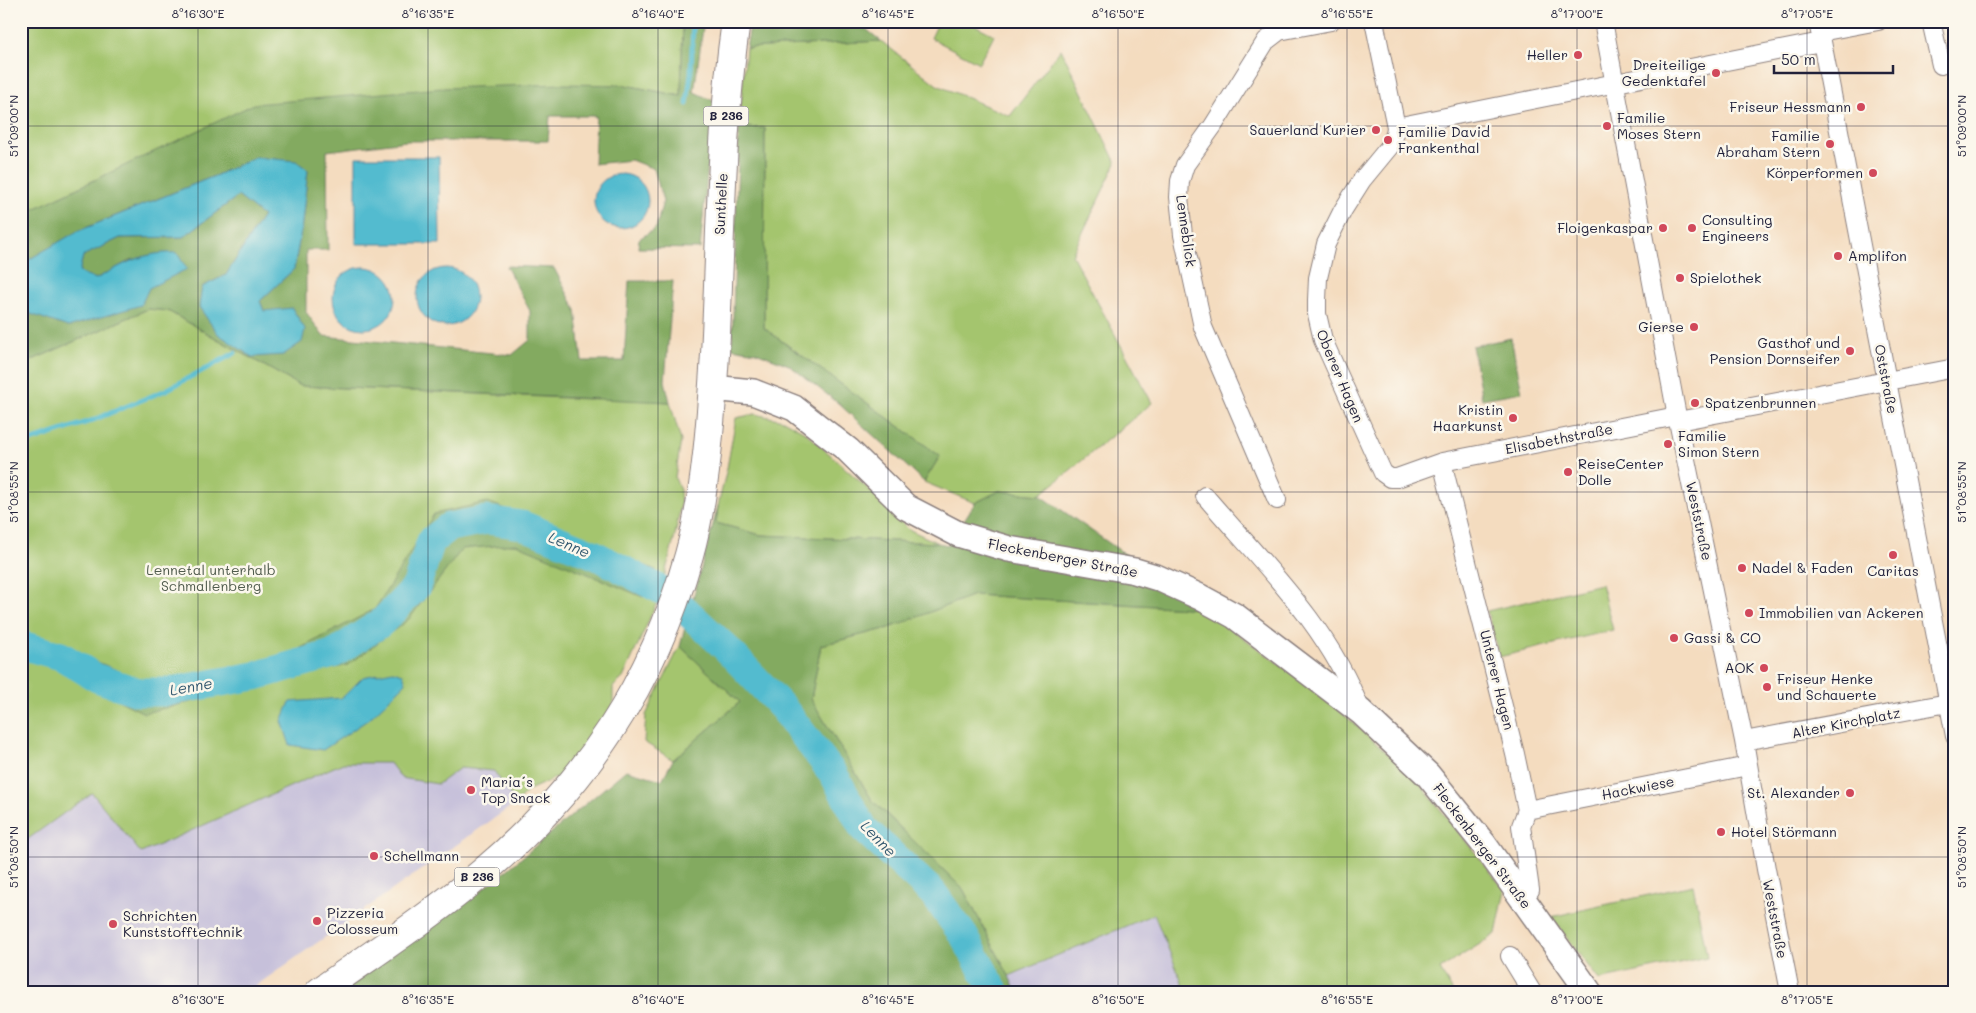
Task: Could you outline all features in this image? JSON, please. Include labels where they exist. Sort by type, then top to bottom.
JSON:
[{"type":"main road","name":"Sunthelle","points":[[712,388],[720,200],[730,62],[736,21]]},
{"type":"main road","name":"B 236","points":[[318,992],[433,912],[484,872],[555,802],[589,762],[609,734],[633,695],[662,634],[689,554],[706,462],[712,388]]},
{"type":"street","name":"Lenneblick","points":[[1277,500],[1203,327],[1183,235],[1179,198],[1180,182],[1185,165],[1213,126],[1266,41],[1279,31],[1332,21]]},
{"type":"street","points":[[1374,21],[1396,127],[1615,84],[1820,32],[1878,21]]},
{"type":"street","name":"Weststraße","points":[[1603,21],[1677,418],[1744,742],[1790,992]]},
{"type":"street","points":[[1931,21],[1942,65]]},
{"type":"street","name":"Oststraße","points":[[1820,32],[1954,731]]},
{"type":"street","name":"Oberer Hagen","points":[[1396,127],[1390,146],[1358,186],[1326,244],[1318,278],[1317,314],[1330,359],[1383,473],[1390,478],[1396,478],[1442,462]]},
{"type":"street","name":"Elisabethstraße","points":[[1442,462],[1955,368]]},
{"type":"street","name":"Fleckenberger Straße","points":[[712,388],[753,392],[794,408],[848,450],[906,507],[958,534],[1009,549],[1135,571],[1163,580],[1200,596],[1235,616],[1361,712],[1428,775],[1483,843],[1589,992]]},
{"type":"street","name":"Unterer Hagen","points":[[1442,462],[1515,754],[1527,810],[1521,826],[1530,890],[1521,896]]},
{"type":"street","name":"Fleckenberger Straße","points":[[1205,496],[1306,612],[1347,679],[1361,712]]},
{"type":"street","name":"Alter Kirchplatz","points":[[1744,742],[1948,703]]},
{"type":"street","name":"Hackwiese","points":[[1527,810],[1748,766]]},
{"type":"street","points":[[1510,956],[1532,992]]},
{"type":"shaded area","points":[[378,747],[480,751],[516,803],[247,992],[21,992],[21,844],[92,793]]},
{"type":"shaded area","points":[[1154,914],[1186,992],[1016,992],[1009,976]]},
{"type":"green space","points":[[21,21],[683,21],[681,96],[625,85],[34,210],[21,215]]},
{"type":"green space","points":[[683,21],[704,21],[694,92],[714,101],[700,249],[638,248],[639,239],[656,228],[663,201],[654,169],[631,160],[594,164],[596,116],[550,116],[548,141],[406,141],[327,151],[328,250],[306,250],[306,312],[323,336],[512,355],[530,340],[530,311],[506,266],[554,268],[576,310],[582,361],[624,361],[629,281],[673,281],[665,381],[670,402],[300,386],[168,311],[148,309],[21,365],[21,215],[254,104],[442,88],[563,84],[625,85],[681,96]],"holes":[[[255,157],[308,170],[301,231],[294,269],[260,301],[264,311],[202,287],[226,275],[263,216],[238,196],[183,237],[120,238],[83,256],[79,272],[96,279],[133,259],[68,327],[76,232],[217,175]]]},
{"type":"green space","points":[[751,21],[856,21],[881,41],[746,48]]},
{"type":"green space","points":[[939,21],[967,21],[994,35],[979,63],[931,38]]},
{"type":"green space","points":[[881,41],[937,85],[1010,116],[1061,49],[1116,163],[1072,255],[1152,403],[1040,495],[999,491],[975,503],[924,482],[940,456],[764,328],[765,128],[739,127],[746,48]]},
{"type":"green space","points":[[739,127],[765,128],[764,328],[940,456],[924,482],[838,403],[789,365],[756,352],[732,348]]},
{"type":"green space","name":"Lennetal unterhalb Schmallenberg","points":[[148,309],[168,311],[300,386],[587,399],[651,396],[653,401],[670,402],[681,441],[675,478],[680,490],[681,504],[674,540],[658,600],[623,678],[613,687],[613,709],[564,774],[529,790],[516,803],[494,771],[460,768],[438,784],[401,778],[390,763],[343,763],[141,853],[92,793],[21,844],[21,365]]},
{"type":"green space","points":[[1511,338],[1522,392],[1482,399],[1472,346]]},
{"type":"green space","points":[[755,414],[783,420],[805,432],[884,503],[908,529],[938,543],[761,535],[716,523],[736,418]]},
{"type":"green space","points":[[999,491],[1040,495],[1204,609],[974,595],[889,628],[821,645],[811,699],[872,800],[963,889],[1016,992],[340,992],[495,880],[626,770],[662,780],[673,760],[740,702],[680,646],[718,506],[716,523],[761,535],[948,545],[975,503]]},
{"type":"green space","points":[[488,502],[656,570],[643,597],[516,544],[462,549],[409,619],[348,665],[144,713],[47,664],[54,644],[153,685],[251,669],[297,650],[375,609],[434,514]]},
{"type":"green space","points":[[1601,584],[1613,630],[1499,657],[1487,611]]},
{"type":"green space","points":[[974,595],[1204,609],[1323,696],[1415,778],[1505,890],[1496,934],[1440,969],[1453,992],[1186,992],[1154,914],[1009,976],[963,889],[872,800],[811,699],[821,645],[889,628]]},
{"type":"green space","points":[[680,646],[740,702],[673,760],[644,742],[646,715]]},
{"type":"green space","points":[[1693,885],[1707,957],[1599,980],[1551,917]]},
{"type":"water","points":[[255,157],[296,161],[308,170],[301,231],[294,269],[260,301],[264,311],[292,308],[305,329],[302,342],[283,355],[252,357],[218,334],[199,307],[202,287],[226,275],[263,216],[238,196],[183,237],[120,238],[83,256],[79,272],[96,279],[144,256],[177,253],[187,269],[149,288],[141,305],[68,327],[25,312],[23,263],[76,232],[217,175]]},
{"type":"water","points":[[356,157],[439,157],[440,244],[356,244]]},
{"type":"water","points":[[621,174],[631,176],[640,182],[646,191],[648,201],[646,211],[640,220],[631,226],[621,228],[611,226],[602,220],[596,211],[594,201],[596,191],[602,182],[611,176]]},
{"type":"water","points":[[358,267],[370,267],[386,276],[393,286],[395,298],[393,310],[386,320],[370,329],[358,329],[347,324],[338,315],[333,304],[333,292],[338,281],[347,272]]},
{"type":"water","points":[[440,268],[452,268],[467,276],[475,291],[475,303],[467,318],[452,326],[440,326],[425,318],[417,303],[417,291],[425,276]]},
{"type":"water","points":[[393,671],[403,674],[406,683],[369,719],[323,750],[290,745],[282,721],[290,702],[342,698],[363,677]]},
{"type":"waterway","points":[[687,104],[691,73],[693,21]]},
{"type":"waterway","points":[[21,444],[91,421],[166,390],[235,353]]},
{"type":"waterway","name":"Lenne","points":[[21,645],[61,656],[97,678],[138,692],[165,692],[255,676],[333,654],[381,623],[416,587],[431,541],[449,527],[487,520],[522,525],[595,555],[667,593],[727,649],[783,708],[834,775],[863,828],[933,893],[964,936],[995,992]]},
{"type":"place","name":"Heller","points":[[1578,55]]},
{"type":"place","name":"Dreiteilige Gedenktafel","points":[[1716,73]]},
{"type":"place","name":"Friseur Hessmann","points":[[1861,107]]},
{"type":"place","name":"Familie Moses Stern","points":[[1607,126]]},
{"type":"place","name":"Sauerland Kurier","points":[[1376,130]]},
{"type":"place","name":"Familie David Frankenthal","points":[[1388,140]]},
{"type":"place","name":"Familie Abraham Stern","points":[[1830,144]]},
{"type":"place","name":"Körperformen","points":[[1873,173]]},
{"type":"place","name":"Floigenkaspar","points":[[1663,228]]},
{"type":"place","name":"Consulting Engineers","points":[[1692,228]]},
{"type":"place","name":"Amplifon","points":[[1838,256]]},
{"type":"place","name":"Spielothek","points":[[1680,278]]},
{"type":"place","name":"Gierse","points":[[1694,327]]},
{"type":"place","name":"Gasthof und Pension Dornseifer","points":[[1850,351]]},
{"type":"place","name":"Spatzenbrunnen","points":[[1695,403]]},
{"type":"place","name":"Kristin Haarkunst","points":[[1513,418]]},
{"type":"place","name":"Familie Simon Stern","points":[[1668,444]]},
{"type":"place","name":"ReiseCenter Dolle","points":[[1568,472]]},
{"type":"place","name":"Caritas","points":[[1893,555]]},
{"type":"place","name":"Nadel & Faden","points":[[1742,568]]},
{"type":"place","name":"Immobilien van Ackeren","points":[[1749,613]]},
{"type":"place","name":"Gassi & CO","points":[[1674,638]]},
{"type":"place","name":"AOK","points":[[1764,668]]},
{"type":"place","name":"Friseur Henke und Schauerte","points":[[1767,687]]},
{"type":"place","name":"Maria´s Top Snack","points":[[471,790]]},
{"type":"place","name":"St. Alexander","points":[[1850,793]]},
{"type":"place","name":"Hotel Störmann","points":[[1721,832]]},
{"type":"place","name":"Schellmann","points":[[374,856]]},
{"type":"place","name":"Pizzeria Colosseum","points":[[317,921]]},
{"type":"place","name":"Schrichten Kunststofftechnik","points":[[113,924]]}]
